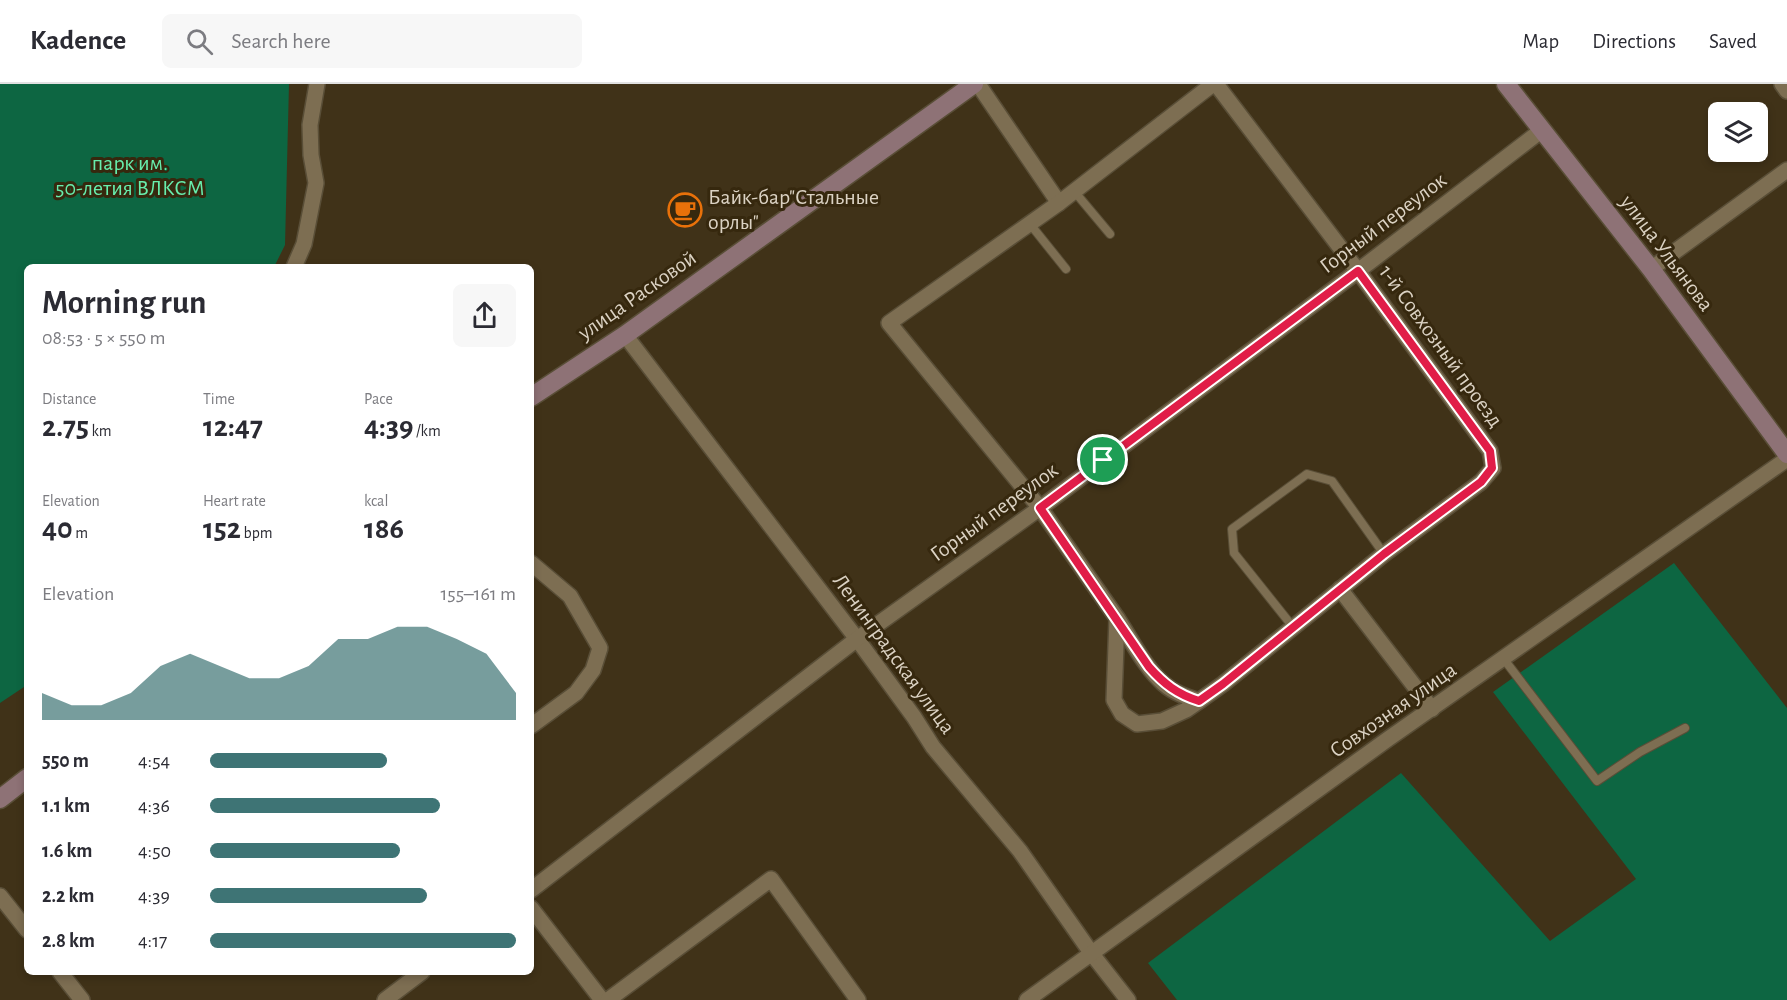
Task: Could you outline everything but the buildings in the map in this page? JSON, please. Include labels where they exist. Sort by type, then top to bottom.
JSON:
[{"type":"street","points":[[295,264],[304,244],[316,183],[311,156],[310,126],[317,84]]},
{"type":"street","name":"улица Расковой","points":[[534,395],[625,335],[974,84]]},
{"type":"street","points":[[978,84],[1059,203]]},
{"type":"street","points":[[1199,701],[1183,696],[1164,684],[1149,667],[1040,508],[889,323],[1059,203],[1214,84],[1358,271]]},
{"type":"street","name":"улица Ульянова","points":[[1506,84],[1651,269],[1787,453]]},
{"type":"street","points":[[1782,84],[1787,92]]},
{"type":"street","name":"Горный переулок","points":[[534,888],[857,639],[1040,508],[1358,271],[1542,130]]},
{"type":"street","points":[[1651,269],[1787,170]]},
{"type":"street","name":"1-й Совхозный проезд","points":[[1117,618],[1114,700],[1122,714],[1137,724],[1161,721],[1186,710],[1223,684],[1384,554],[1481,482],[1492,468],[1490,451],[1358,271]]},
{"type":"street","name":"Ленинградская улица","points":[[625,335],[857,639],[933,747],[1020,851],[1092,954],[1128,1000]]},
{"type":"street","name":"Совхозная улица","points":[[1027,1000],[1503,658],[1787,459]]},
{"type":"street","points":[[534,565],[570,596],[600,648],[593,670],[576,693],[534,724]]},
{"type":"street","points":[[1340,590],[1432,709]]},
{"type":"street","points":[[0,799],[24,780]]},
{"type":"street","points":[[608,1000],[771,879],[858,1000]]},
{"type":"street","points":[[0,896],[24,926]]},
{"type":"street","points":[[534,912],[602,1000]]},
{"type":"street","points":[[62,975],[82,1000]]},
{"type":"street","points":[[384,1000],[418,975]]},
{"type":"lane","points":[[1074,191],[1110,234]]},
{"type":"lane","points":[[1030,224],[1066,269]]},
{"type":"lane","points":[[1293,627],[1234,553],[1232,529],[1307,474],[1332,481],[1384,554]]},
{"type":"lane","points":[[1503,658],[1597,781],[1640,752],[1685,728]]},
{"type":"green space","name":"парк им. 50-летия ВЛКСМ","points":[[0,84],[289,84],[285,245],[276,264],[24,264],[24,687],[0,703]]},
{"type":"green space","points":[[1674,563],[1787,708],[1787,1000],[1177,1000],[1148,963],[1401,773],[1550,941],[1636,879],[1493,692]]},
{"type":"place","name":"Байк-бар\"Стальные орлы\"","points":[[685,210]]},
{"type":"route","points":[[1358,271],[1490,451],[1492,468],[1481,482],[1384,554],[1199,701],[1183,696],[1164,684],[1149,667],[1040,508],[1103,460],[1358,271]]}]
